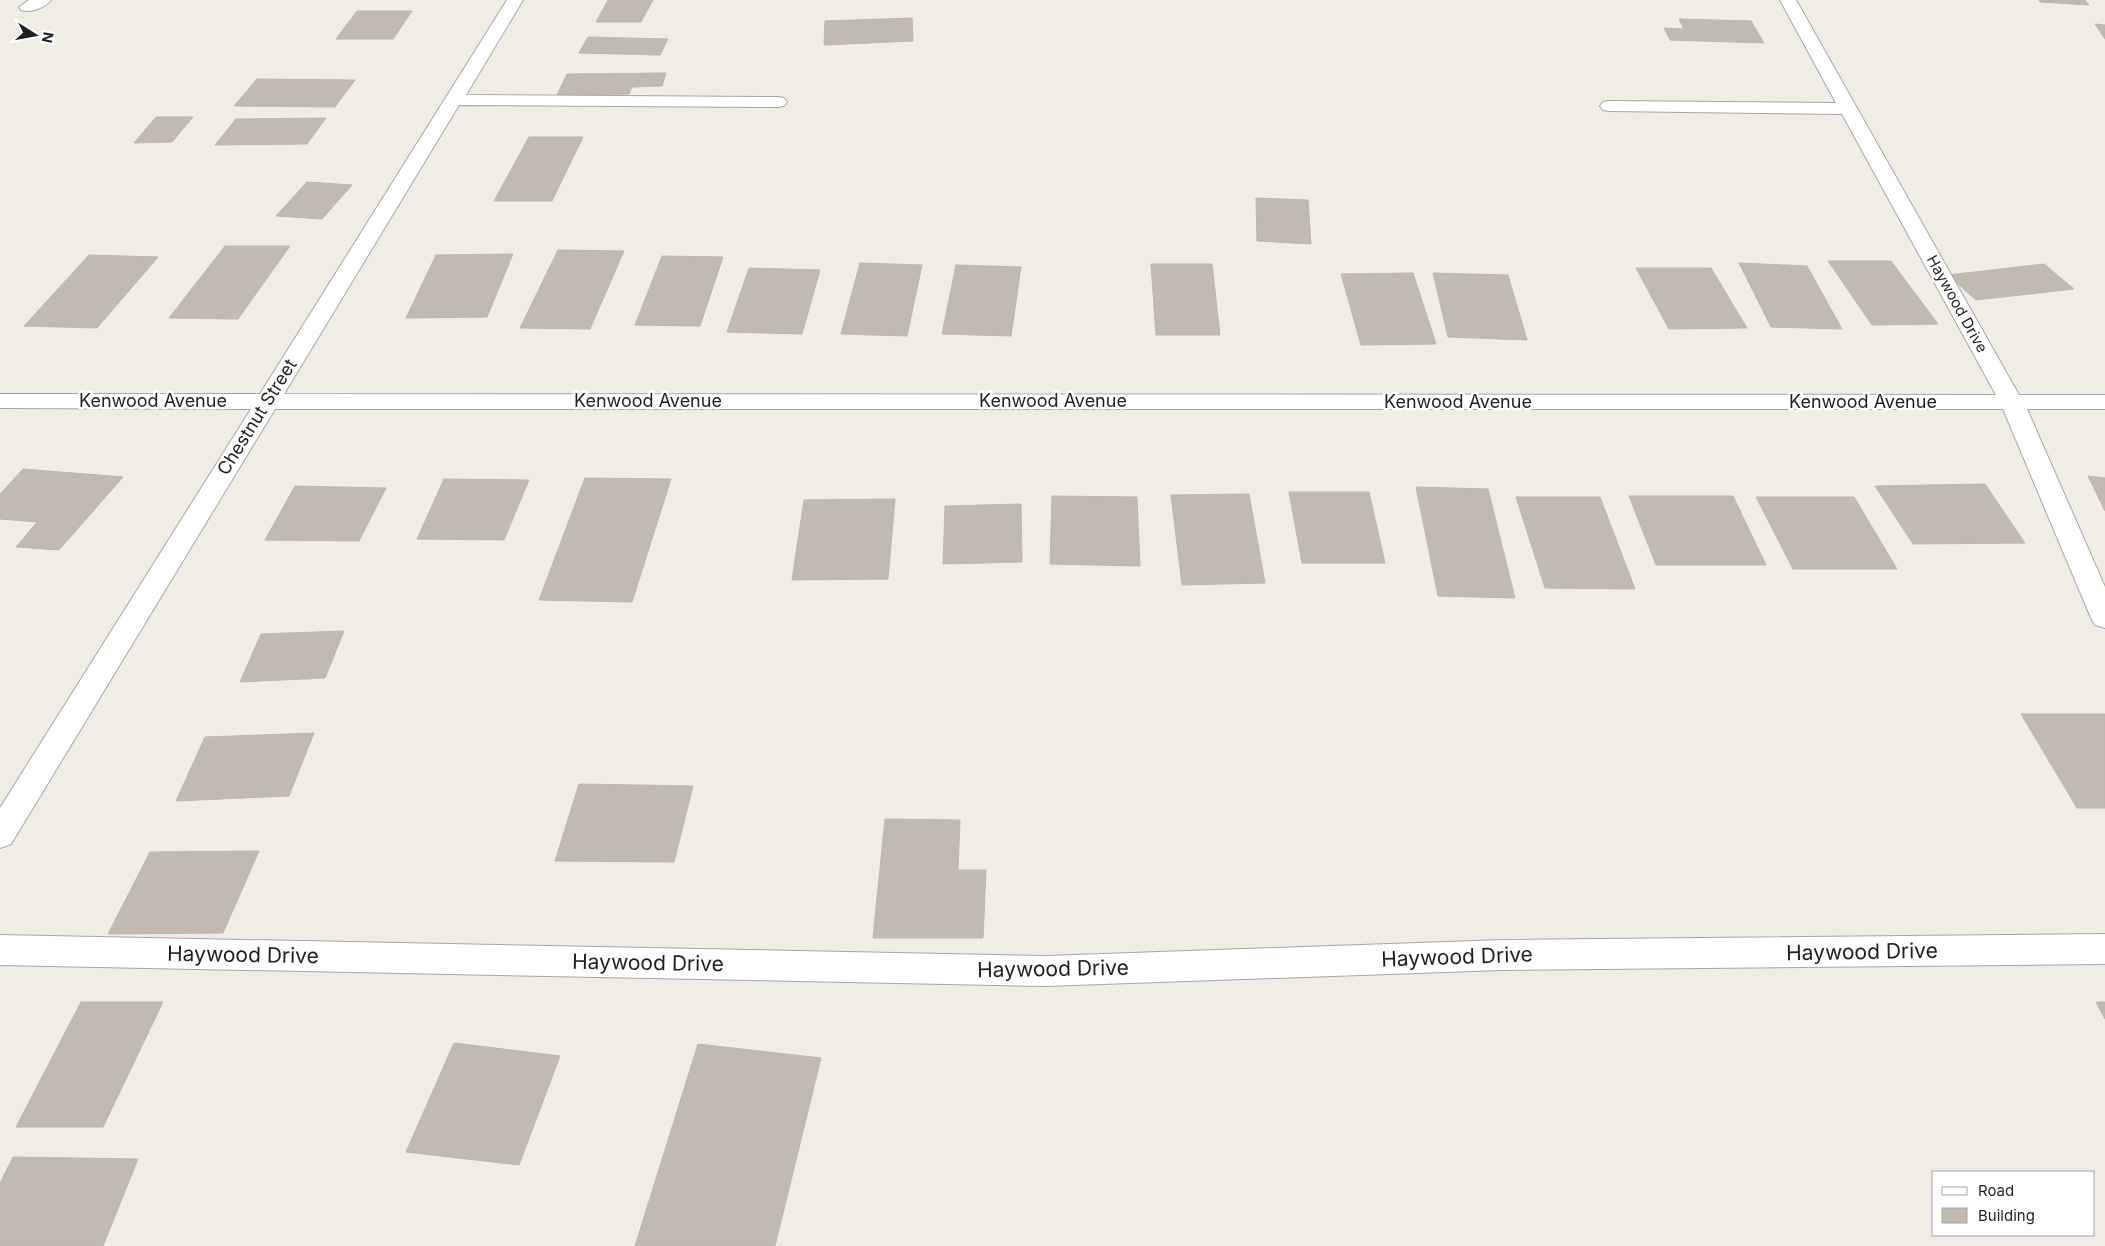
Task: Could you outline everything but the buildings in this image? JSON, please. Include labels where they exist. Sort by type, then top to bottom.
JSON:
[{"type":"street","points":[[27,7],[43,0]]},
{"type":"street","name":"Chestnut Street","points":[[0,835],[514,0]]},
{"type":"street","name":"Haywood Drive","points":[[1788,0],[2012,403],[2105,618]]},
{"type":"street","points":[[452,100],[778,102]]},
{"type":"street","points":[[1609,106],[1848,109]]},
{"type":"street","name":"Kenwood Avenue","points":[[0,401],[2105,402]]},
{"type":"street","name":"Haywood Drive","points":[[0,950],[1046,971],[1502,955],[2105,949]]}]
